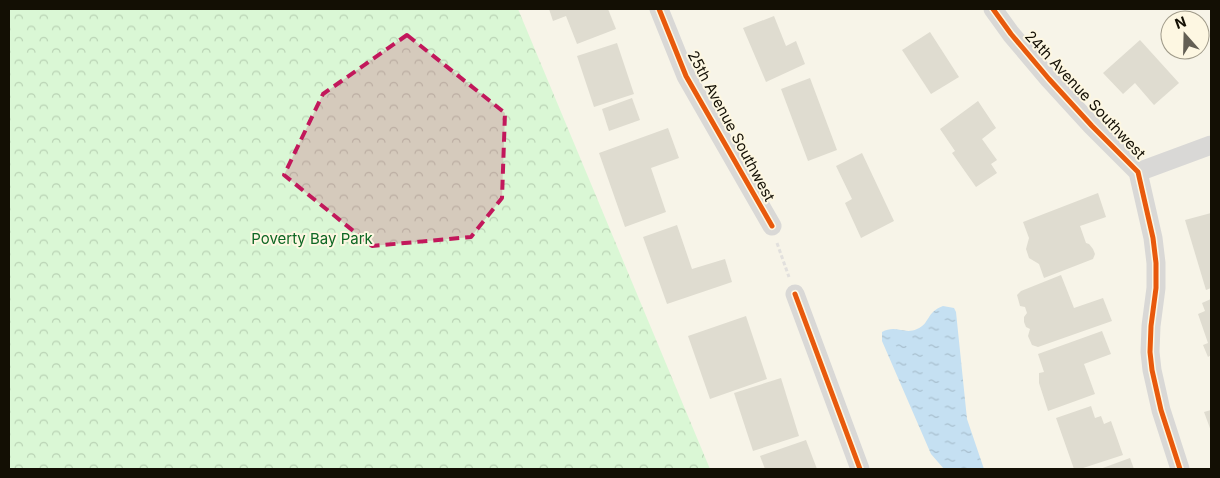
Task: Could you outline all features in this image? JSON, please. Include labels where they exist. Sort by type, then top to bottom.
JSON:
[{"type":"street","name":"25th Avenue Southwest","points":[[659,9],[686,76],[772,226]]},
{"type":"street","name":"24th Avenue Southwest","points":[[993,9],[1049,79],[1138,172],[1153,238],[1156,263],[1156,288],[1150,352],[1152,370],[1161,410],[1180,469]]},
{"type":"street","points":[[1138,172],[1211,145]]},
{"type":"street","points":[[795,294],[860,469]]},
{"type":"path","points":[[772,226],[795,294]]},
{"type":"highlighted area","points":[[407,35],[505,113],[502,198],[471,237],[372,246],[284,175],[323,94]]},
{"type":"green space","name":"Poverty Bay Park","points":[[9,9],[518,9],[710,469],[9,469]]},
{"type":"water","points":[[943,306],[954,308],[956,312],[967,419],[984,469],[944,469],[931,454],[882,341],[882,332],[892,329],[912,331],[917,329],[924,324],[934,311]]},
{"type":"building","points":[[549,9],[608,9],[616,29],[577,44],[566,16],[553,21]]},
{"type":"building","points":[[774,16],[786,46],[796,41],[805,64],[766,82],[743,28]]},
{"type":"building","points":[[930,32],[959,77],[931,94],[902,50]]},
{"type":"building","points":[[1140,40],[1179,83],[1154,105],[1135,83],[1123,94],[1103,73]]},
{"type":"building","points":[[617,43],[634,94],[594,107],[577,56]]},
{"type":"building","points":[[810,78],[837,150],[808,161],[781,89]]},
{"type":"building","points":[[632,98],[640,120],[609,131],[602,109]]},
{"type":"building","points":[[978,101],[996,128],[982,139],[997,160],[991,164],[997,173],[976,187],[952,153],[955,151],[940,129]]},
{"type":"building","points":[[668,128],[679,158],[651,168],[666,212],[625,227],[599,153]]},
{"type":"building","points":[[862,153],[894,221],[861,238],[845,203],[852,199],[836,166]]},
{"type":"building","points":[[1098,193],[1106,217],[1080,226],[1086,243],[1089,244],[1095,254],[1093,259],[1044,278],[1039,264],[1029,258],[1026,249],[1029,238],[1023,222]]},
{"type":"building","points":[[1211,213],[1211,288],[1206,290],[1185,220]]},
{"type":"building","points":[[677,225],[692,269],[725,259],[732,282],[667,304],[643,237]]},
{"type":"building","points":[[1061,275],[1074,308],[1103,298],[1112,321],[1038,347],[1032,345],[1028,336],[1030,329],[1026,327],[1024,322],[1024,317],[1027,313],[1025,307],[1020,306],[1017,295],[1021,291]]},
{"type":"building","points":[[1211,299],[1211,355],[1208,357],[1203,345],[1208,343],[1198,314],[1205,311],[1202,303]]},
{"type":"building","points":[[746,316],[767,379],[710,399],[688,336]]},
{"type":"building","points":[[1102,331],[1111,354],[1084,364],[1095,394],[1048,411],[1039,383],[1039,373],[1044,372],[1038,354]]},
{"type":"building","points":[[781,378],[799,436],[753,451],[734,393]]},
{"type":"building","points":[[1091,406],[1095,418],[1101,416],[1104,424],[1111,421],[1123,455],[1080,469],[1074,469],[1056,418]]},
{"type":"building","points":[[1211,410],[1211,431],[1204,412]]},
{"type":"building","points":[[806,440],[817,469],[765,469],[760,456]]},
{"type":"building","points":[[1130,458],[1134,469],[1100,469]]},
{"type":"cycle path","points":[[659,9],[686,76],[772,226]]},
{"type":"cycle path","points":[[993,9],[1011,34],[1049,79],[1138,172],[1153,238],[1156,263],[1156,288],[1150,352],[1152,370],[1161,410],[1180,469]]},
{"type":"cycle path","points":[[795,294],[860,469]]}]
